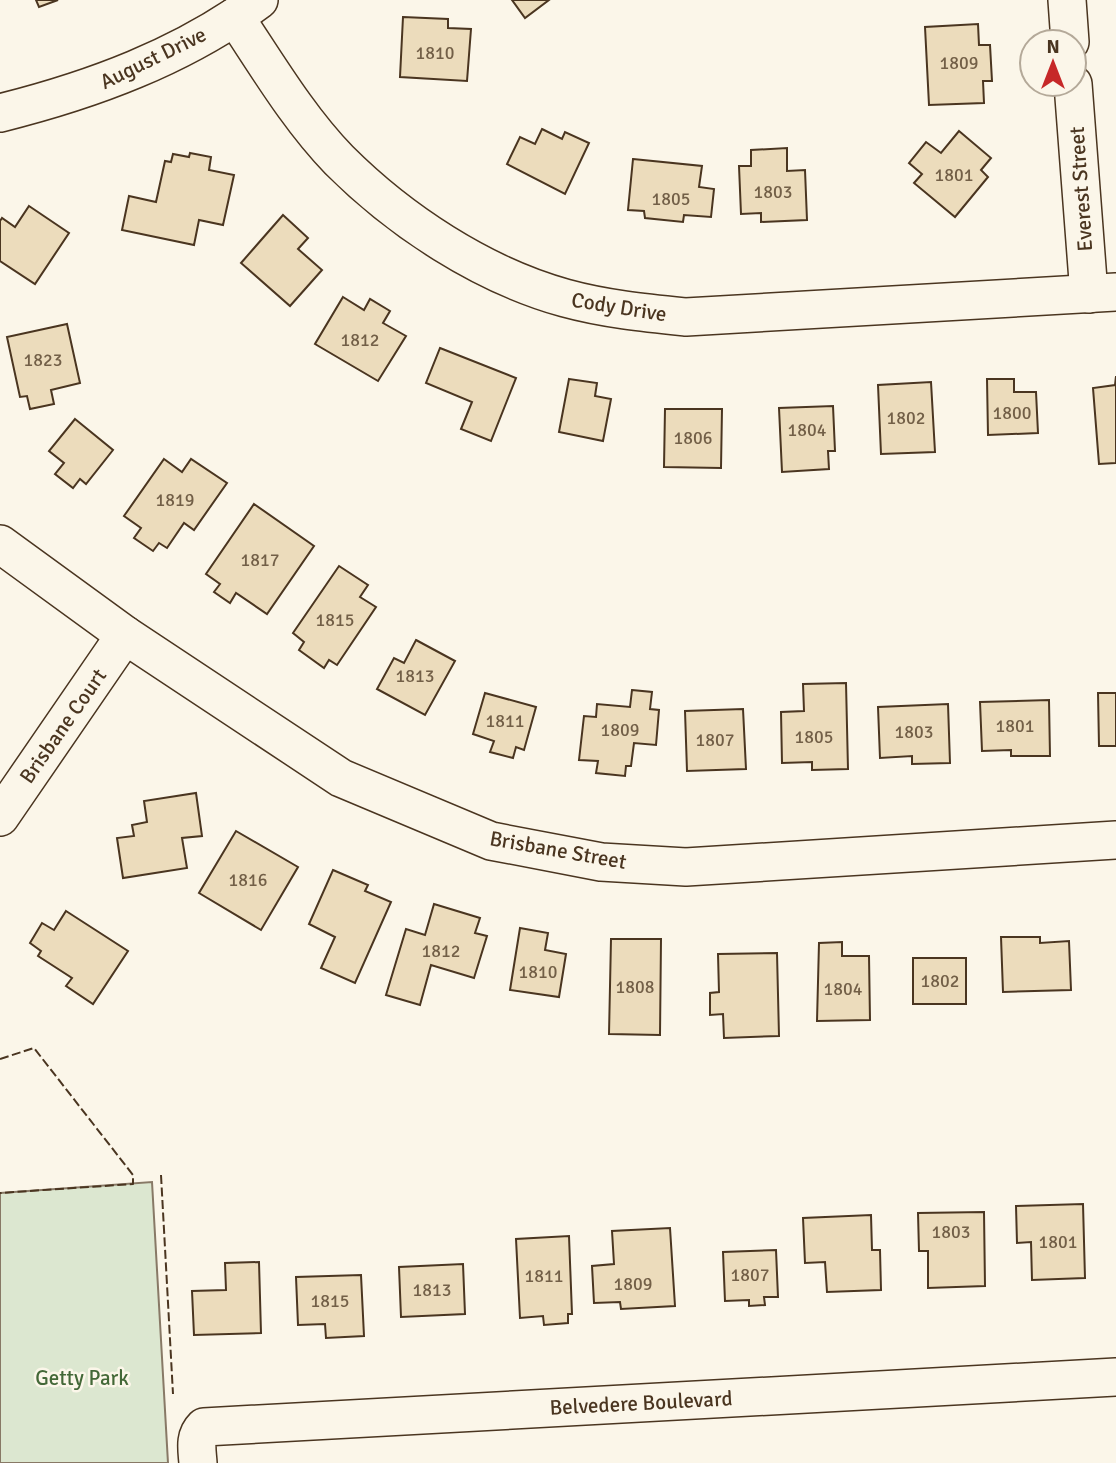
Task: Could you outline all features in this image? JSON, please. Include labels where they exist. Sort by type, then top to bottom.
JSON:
[{"type":"street","points":[[1067,0],[1069,28]]},
{"type":"street","name":"August Drive","points":[[0,113],[68,96],[138,70],[247,9]]},
{"type":"street","name":"Cody Drive","points":[[247,9],[316,131],[338,159],[375,191],[471,260],[564,298],[620,310],[686,317],[1102,293]]},
{"type":"street","name":"Everest Street","points":[[1075,98],[1102,293]]},
{"type":"street","name":"Brisbane Street","points":[[0,544],[125,635],[341,778],[491,841],[601,862],[686,867],[1116,840]]},
{"type":"street","name":"Brisbane Court","points":[[0,817],[125,635]]},
{"type":"street","name":"Belvedere Boulevard","points":[[198,1463],[196,1441],[198,1432],[204,1427],[1116,1377]]},
{"type":"green space","name":"Getty Park","points":[[152,1182],[168,1463],[0,1463],[0,1193]]},
{"type":"building","points":[[36,0],[58,0],[39,7]]},
{"type":"building","points":[[512,0],[549,0],[525,18]]},
{"type":"building","points":[[403,17],[448,19],[448,28],[471,29],[467,81],[400,77]]},
{"type":"building","points":[[978,24],[979,45],[990,45],[992,81],[983,81],[984,103],[929,105],[925,27]]},
{"type":"building","points":[[542,129],[562,139],[565,132],[589,143],[565,194],[507,164],[520,137],[535,144]]},
{"type":"building","points":[[959,131],[991,158],[981,170],[988,177],[955,217],[914,183],[922,174],[909,163],[926,142],[941,153]]},
{"type":"building","points":[[787,148],[787,171],[805,170],[807,220],[761,222],[761,213],[741,214],[739,166],[751,166],[751,150]]},
{"type":"building","points":[[190,153],[211,157],[209,170],[234,175],[223,225],[199,220],[194,245],[122,230],[129,196],[156,202],[165,161],[171,162],[173,154],[189,157]]},
{"type":"building","points":[[633,159],[702,166],[699,187],[714,189],[711,217],[684,215],[683,222],[645,218],[644,211],[628,210]]},
{"type":"building","points":[[29,206],[69,233],[35,284],[0,261],[0,221],[2,218],[15,227]]},
{"type":"building","points":[[283,215],[308,238],[298,249],[322,270],[290,306],[241,263]]},
{"type":"building","points":[[343,297],[364,310],[370,299],[390,311],[383,323],[406,336],[378,381],[315,344]]},
{"type":"building","points":[[67,324],[80,383],[51,390],[54,404],[30,409],[27,396],[20,397],[7,337]]},
{"type":"building","points":[[440,348],[516,378],[491,441],[461,429],[472,402],[426,383]]},
{"type":"building","points":[[1116,376],[1116,463],[1099,464],[1093,388],[1115,385]]},
{"type":"building","points":[[569,379],[597,383],[595,396],[611,399],[603,441],[559,432]]},
{"type":"building","points":[[987,379],[1014,379],[1014,392],[1036,392],[1038,433],[988,435]]},
{"type":"building","points":[[931,382],[935,452],[881,454],[878,385]]},
{"type":"building","points":[[833,406],[835,451],[828,451],[829,469],[782,472],[779,408]]},
{"type":"building","points":[[665,409],[722,409],[721,468],[664,467]]},
{"type":"building","points":[[75,419],[113,450],[86,484],[80,479],[73,488],[55,474],[64,463],[49,451]]},
{"type":"building","points":[[164,459],[182,472],[191,459],[227,483],[194,530],[184,523],[167,548],[159,543],[153,551],[134,538],[141,528],[124,516]]},
{"type":"building","points":[[254,504],[314,546],[267,614],[236,593],[230,603],[214,592],[220,584],[206,574]]},
{"type":"building","points":[[339,566],[368,585],[360,597],[376,607],[337,665],[329,660],[324,668],[299,650],[304,642],[293,633]]},
{"type":"building","points":[[416,640],[455,661],[425,715],[377,689],[394,658],[404,663]]},
{"type":"building","points":[[846,683],[848,769],[812,770],[812,762],[782,763],[781,712],[804,711],[803,684]]},
{"type":"building","points":[[632,690],[652,692],[650,709],[659,710],[656,745],[634,743],[631,766],[626,766],[625,776],[596,773],[598,761],[579,760],[584,716],[596,717],[597,704],[630,707]]},
{"type":"building","points":[[485,693],[536,707],[524,750],[516,747],[513,758],[490,752],[494,741],[473,734]]},
{"type":"building","points":[[1098,693],[1116,693],[1116,746],[1099,746]]},
{"type":"building","points":[[1049,700],[1050,756],[1011,756],[1011,750],[982,751],[980,702]]},
{"type":"building","points":[[948,704],[950,763],[912,764],[912,756],[880,758],[878,707]]},
{"type":"building","points":[[743,709],[746,769],[687,771],[685,711]]},
{"type":"building","points":[[196,793],[202,836],[182,838],[187,868],[123,878],[117,838],[134,836],[132,825],[147,822],[144,801]]},
{"type":"building","points":[[236,831],[298,867],[261,930],[199,893]]},
{"type":"building","points":[[333,870],[368,885],[365,891],[391,902],[355,983],[321,968],[335,937],[309,924]]},
{"type":"building","points":[[434,904],[480,918],[475,933],[487,936],[474,978],[431,965],[420,1005],[386,995],[406,929],[425,935]]},
{"type":"building","points":[[66,911],[128,951],[93,1004],[66,986],[72,978],[38,956],[41,951],[30,943],[42,923],[54,930]]},
{"type":"building","points":[[520,928],[548,933],[545,950],[566,954],[559,997],[510,990]]},
{"type":"building","points":[[1001,937],[1040,937],[1040,943],[1069,941],[1071,990],[1003,992]]},
{"type":"building","points":[[611,939],[661,939],[660,1035],[609,1034]]},
{"type":"building","points":[[842,942],[842,956],[869,956],[870,1020],[817,1021],[819,943]]},
{"type":"building","points":[[777,953],[779,1036],[724,1038],[723,1014],[710,1015],[710,993],[719,992],[718,954]]},
{"type":"building","points":[[913,958],[966,958],[966,1004],[913,1004]]},
{"type":"building","points":[[1083,1204],[1085,1278],[1032,1280],[1031,1242],[1017,1243],[1016,1206]]},
{"type":"building","points":[[984,1212],[985,1286],[928,1288],[928,1251],[919,1251],[918,1213]]},
{"type":"building","points":[[871,1215],[872,1250],[880,1250],[881,1290],[827,1292],[825,1262],[805,1263],[803,1218]]},
{"type":"building","points":[[670,1228],[675,1306],[621,1309],[620,1302],[594,1303],[592,1266],[614,1264],[612,1231]]},
{"type":"building","points":[[569,1236],[572,1314],[568,1314],[568,1323],[544,1325],[543,1316],[520,1318],[516,1239]]},
{"type":"building","points":[[776,1250],[778,1297],[764,1297],[765,1305],[749,1306],[749,1300],[725,1301],[723,1252]]},
{"type":"building","points":[[259,1262],[261,1333],[194,1335],[192,1291],[226,1290],[225,1263]]},
{"type":"building","points":[[463,1264],[465,1314],[401,1317],[399,1267]]},
{"type":"building","points":[[361,1275],[364,1336],[326,1338],[325,1324],[298,1325],[296,1277]]},
{"type":"fence","points":[[0,1059],[34,1048],[133,1175],[133,1184],[0,1193]]},
{"type":"fence","points":[[161,1175],[173,1394]]}]
